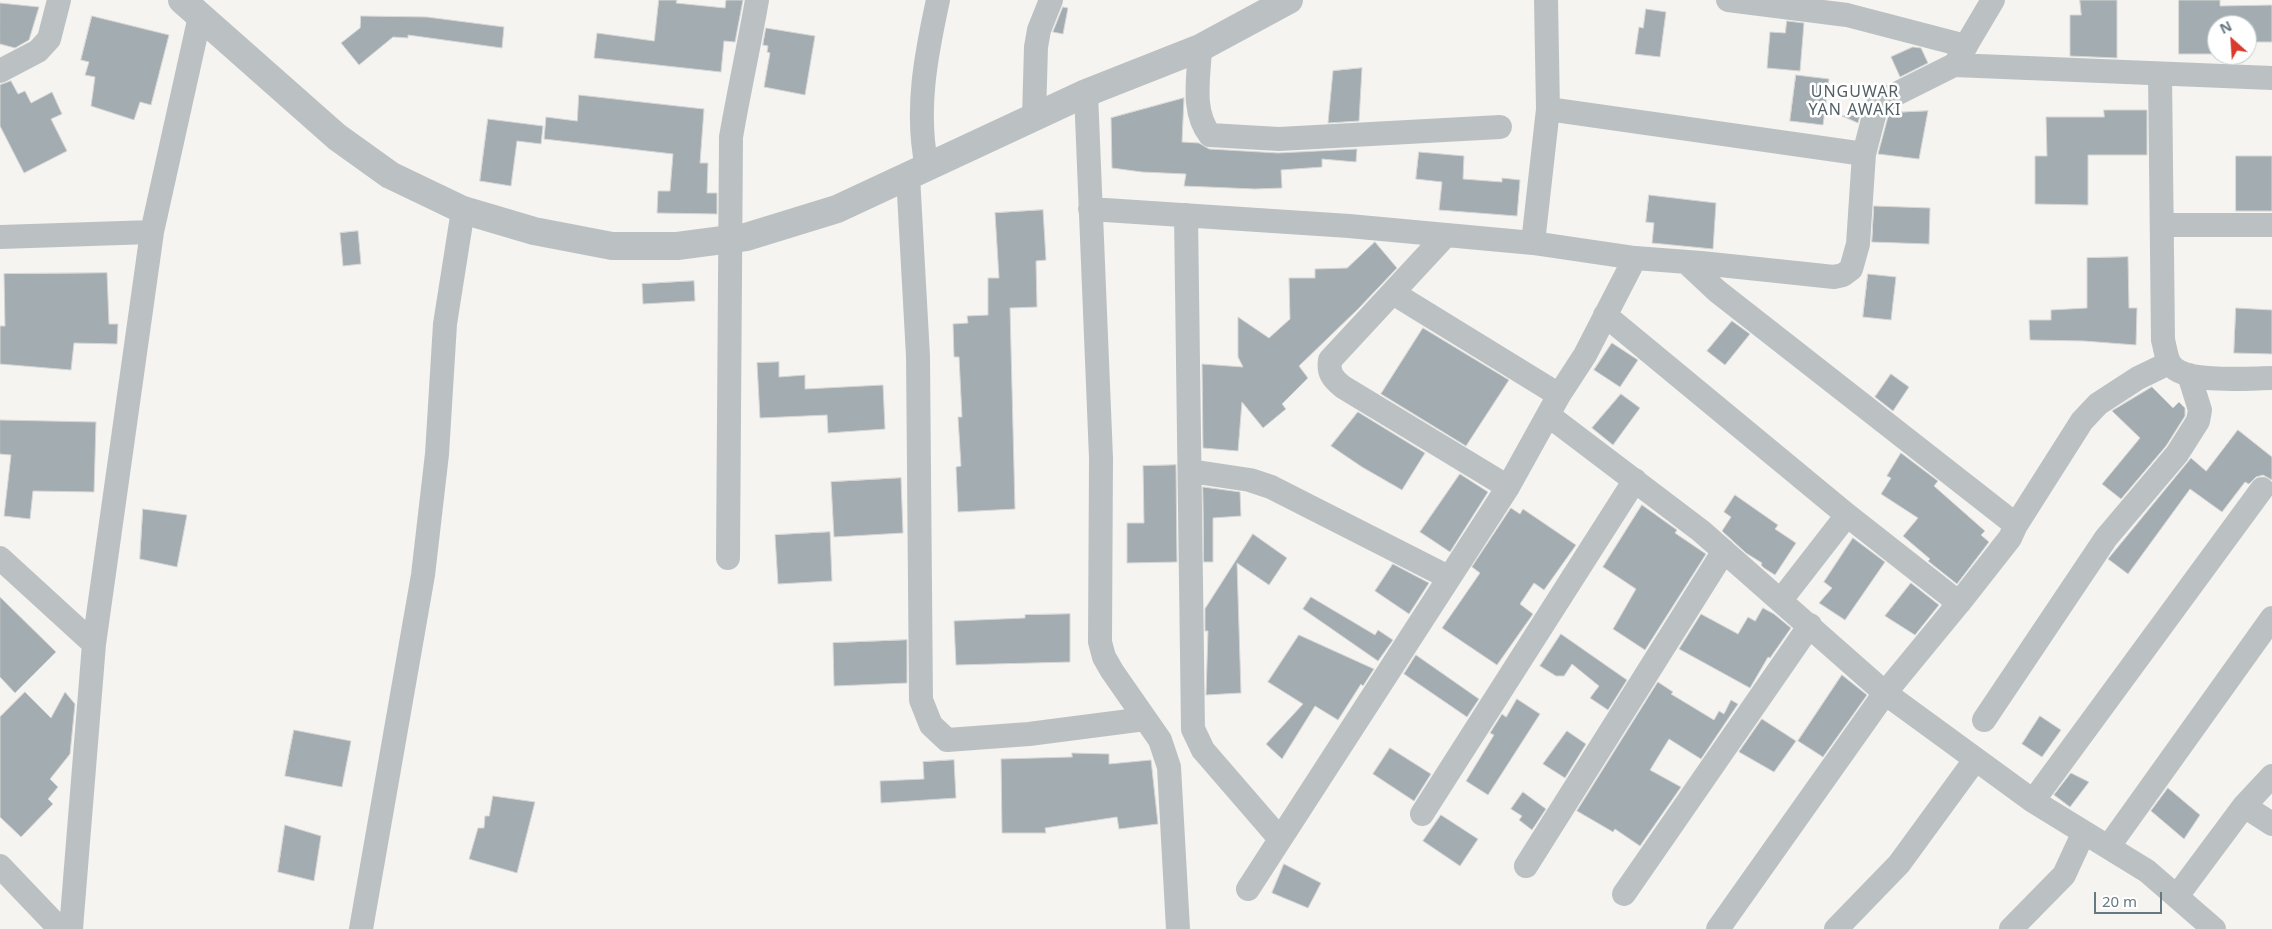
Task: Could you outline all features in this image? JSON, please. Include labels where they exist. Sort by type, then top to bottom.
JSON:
[{"type":"street","points":[[0,72],[38,51],[48,39],[59,0]]},
{"type":"street","points":[[728,558],[731,137],[738,89],[747,56],[757,0]]},
{"type":"street","points":[[938,0],[923,74],[922,144],[917,172],[921,700],[931,725],[947,740],[1030,734],[1145,719]]},
{"type":"street","points":[[1034,117],[1036,47],[1039,30],[1051,0]]},
{"type":"street","points":[[191,8],[337,137],[390,175],[463,210],[534,231],[612,246],[677,246],[746,237],[837,209],[1086,93],[1200,48],[1290,0]]},
{"type":"street","points":[[1533,243],[1548,110],[1546,0]]},
{"type":"street","points":[[1728,0],[1848,7],[1960,55],[2160,74],[2272,78]]},
{"type":"street","points":[[1090,209],[1350,226],[1533,243],[1635,258],[1834,277],[1843,275],[1851,269],[1858,244],[1864,154],[1878,105],[1960,55],[1992,0]]},
{"type":"street","points":[[71,929],[94,644],[152,232],[191,8]]},
{"type":"street","points":[[1200,48],[1198,112],[1203,126],[1210,135],[1279,139],[1500,127]]},
{"type":"street","points":[[2160,74],[2163,340],[2169,363],[2181,374],[2216,378],[2272,378]]},
{"type":"street","points":[[1086,93],[1101,458],[1100,642],[1104,657],[1112,671],[1160,740],[1169,766],[1178,929]]},
{"type":"street","points":[[1548,110],[1864,154]]},
{"type":"street","points":[[361,929],[423,575],[436,454],[445,324],[463,210]]},
{"type":"street","points":[[1186,215],[1193,729],[1203,750],[1280,839]]},
{"type":"street","points":[[2162,225],[2272,224]]},
{"type":"street","points":[[0,237],[152,232]]},
{"type":"street","points":[[1445,236],[1330,360],[1328,368],[1332,378],[1343,387],[1508,487]]},
{"type":"street","points":[[1248,889],[1448,577],[1508,487],[1559,395],[1585,355],[1635,258]]},
{"type":"street","points":[[1686,262],[1717,291],[2016,525]]},
{"type":"street","points":[[1393,293],[1559,395]]},
{"type":"street","points":[[1606,315],[1847,515],[1960,603]]},
{"type":"street","points":[[1718,929],[1885,693],[1960,603],[2010,538],[2016,525],[2082,421],[2098,404],[2138,378],[2169,363]]},
{"type":"street","points":[[1984,720],[2106,538],[2177,454],[2198,421],[2200,410],[2189,375]]},
{"type":"street","points":[[1548,415],[1635,480],[1724,551],[1885,693],[2034,801],[2083,834],[2109,846],[2147,871],[2214,929]]},
{"type":"street","points":[[1190,472],[1250,480],[1272,487],[1448,577]]},
{"type":"street","points":[[1422,814],[1635,480]]},
{"type":"street","points":[[2034,801],[2262,489]]},
{"type":"street","points":[[1781,600],[1847,515]]},
{"type":"street","points":[[1526,866],[1724,551]]},
{"type":"street","points":[[0,558],[94,644]]},
{"type":"street","points":[[2109,846],[2272,618]]},
{"type":"street","points":[[1624,894],[1810,625]]},
{"type":"street","points":[[1836,929],[1899,864],[1975,760]]},
{"type":"street","points":[[2177,896],[2244,806],[2272,776]]},
{"type":"street","points":[[2244,806],[2272,824]]},
{"type":"street","points":[[2011,929],[2064,875],[2083,834]]},
{"type":"street","points":[[0,866],[60,929]]},
{"type":"building","points":[[659,0],[677,0],[676,3],[725,8],[726,0],[743,0],[735,42],[724,41],[721,72],[594,58],[597,33],[654,41]]},
{"type":"building","points":[[2080,0],[2117,0],[2117,58],[2070,56],[2070,15],[2081,15]]},
{"type":"building","points":[[2179,0],[2220,0],[2220,6],[2272,5],[2272,42],[2257,42],[2257,15],[2207,15],[2207,54],[2179,54]]},
{"type":"building","points":[[0,3],[39,7],[29,40],[15,48],[0,44]]},
{"type":"building","points":[[1063,7],[1068,8],[1063,34],[1053,32]]},
{"type":"building","points":[[1646,9],[1666,12],[1660,57],[1635,54],[1639,27],[1643,28]]},
{"type":"building","points":[[92,16],[169,35],[151,105],[140,102],[134,120],[91,106],[95,77],[85,75],[89,62],[81,60]]},
{"type":"building","points":[[361,16],[427,17],[504,27],[502,48],[408,35],[408,38],[393,37],[359,65],[341,43],[360,28]]},
{"type":"building","points":[[1787,21],[1804,23],[1800,71],[1767,68],[1770,32],[1785,33]]},
{"type":"building","points":[[766,28],[815,36],[805,95],[764,87],[770,53],[767,52],[768,46],[763,45]]},
{"type":"building","points":[[1913,47],[1921,48],[1928,63],[1900,77],[1891,57]]},
{"type":"building","points":[[1362,68],[1359,121],[1328,123],[1333,71]]},
{"type":"building","points":[[1796,75],[1829,79],[1823,125],[1790,121]]},
{"type":"building","points":[[11,81],[18,94],[25,91],[31,103],[52,92],[62,114],[51,119],[67,151],[24,173],[0,126],[0,85]]},
{"type":"building","points":[[579,95],[704,109],[700,163],[708,163],[707,193],[717,193],[717,214],[657,213],[658,191],[670,191],[673,154],[544,139],[546,117],[577,121]]},
{"type":"building","points":[[1184,98],[1182,142],[1199,143],[1209,149],[1278,153],[1357,149],[1356,162],[1322,159],[1322,167],[1281,170],[1282,188],[1255,189],[1184,186],[1186,174],[1142,172],[1112,168],[1111,118]]},
{"type":"building","points":[[2104,110],[2147,110],[2147,155],[2088,155],[2088,205],[2035,204],[2035,156],[2047,156],[2046,117],[2104,117]]},
{"type":"building","points":[[1928,111],[1919,159],[1878,154],[1889,113]]},
{"type":"building","points":[[1860,115],[1858,123],[1842,116]]},
{"type":"building","points":[[488,119],[543,126],[541,144],[517,141],[511,186],[480,181]]},
{"type":"building","points":[[1419,152],[1464,156],[1463,179],[1502,182],[1502,178],[1520,180],[1517,216],[1439,210],[1442,182],[1416,179]]},
{"type":"building","points":[[2236,156],[2272,156],[2272,211],[2236,211]]},
{"type":"building","points":[[1649,195],[1716,203],[1713,249],[1652,243],[1654,223],[1646,222]]},
{"type":"building","points":[[1874,206],[1930,208],[1929,244],[1872,242]]},
{"type":"building","points":[[1043,210],[1046,260],[1036,261],[1037,307],[1010,308],[1015,509],[958,512],[956,467],[961,466],[958,417],[962,417],[959,357],[954,357],[953,324],[968,323],[967,316],[988,315],[988,278],[999,278],[995,213]]},
{"type":"building","points":[[358,231],[361,264],[343,266],[340,233]]},
{"type":"building","points":[[1375,242],[1397,268],[1299,366],[1308,378],[1282,404],[1286,409],[1263,428],[1242,402],[1238,451],[1203,448],[1202,364],[1243,367],[1238,357],[1238,317],[1269,338],[1290,319],[1289,278],[1315,278],[1315,269],[1347,268]]},
{"type":"building","points":[[2128,257],[2129,308],[2137,308],[2136,345],[2084,341],[2030,340],[2029,320],[2051,320],[2051,310],[2087,308],[2087,258]]},
{"type":"building","points":[[107,273],[109,324],[118,324],[117,344],[74,343],[71,370],[0,364],[0,326],[5,326],[4,274]]},
{"type":"building","points":[[1868,274],[1896,277],[1891,320],[1863,317]]},
{"type":"building","points":[[694,281],[695,301],[643,304],[642,284]]},
{"type":"building","points":[[2236,308],[2272,310],[2272,354],[2234,353]]},
{"type":"building","points":[[1732,321],[1750,334],[1725,365],[1707,351]]},
{"type":"building","points":[[1423,328],[1509,380],[1466,446],[1381,394]]},
{"type":"building","points":[[1612,343],[1638,360],[1620,387],[1594,370]]},
{"type":"building","points":[[779,362],[779,377],[805,375],[805,389],[883,385],[885,429],[828,433],[827,415],[760,418],[757,363]]},
{"type":"building","points":[[1891,374],[1909,387],[1893,411],[1875,397]]},
{"type":"building","points":[[2152,387],[2173,408],[2179,402],[2185,408],[2185,416],[2166,446],[2121,499],[2102,484],[2140,438],[2112,411]]},
{"type":"building","points":[[1621,394],[1640,408],[1613,445],[1592,428]]},
{"type":"building","points":[[1358,412],[1425,453],[1402,490],[1362,467],[1331,446]]},
{"type":"building","points":[[0,420],[96,422],[94,492],[33,491],[30,519],[4,516],[11,455],[0,454]]},
{"type":"building","points":[[2238,430],[2272,457],[2272,480],[2263,475],[2256,477],[2249,484],[2245,482],[2222,512],[2190,489],[2128,574],[2108,559],[2191,458],[2206,471]]},
{"type":"building","points":[[1901,453],[1938,481],[1934,486],[1985,531],[1981,535],[1989,542],[1957,584],[1928,561],[1930,559],[1903,536],[1918,518],[1881,494],[1891,478],[1887,476]]},
{"type":"building","points":[[1176,465],[1177,562],[1127,563],[1127,523],[1144,523],[1143,466]]},
{"type":"building","points":[[1460,474],[1488,492],[1450,552],[1420,532]]},
{"type":"building","points":[[901,478],[903,533],[834,537],[831,482]]},
{"type":"building","points":[[1203,487],[1240,492],[1241,516],[1213,518],[1213,562],[1204,562]]},
{"type":"building","points":[[1735,495],[1778,525],[1775,529],[1796,543],[1775,575],[1764,568],[1761,565],[1762,563],[1746,553],[1722,531],[1731,517],[1724,512]]},
{"type":"building","points":[[1642,505],[1677,530],[1675,533],[1706,554],[1645,650],[1613,629],[1636,589],[1603,567]]},
{"type":"building","points":[[1511,508],[1520,514],[1523,509],[1576,545],[1544,590],[1534,583],[1520,604],[1533,614],[1497,665],[1442,628],[1480,573],[1472,567]]},
{"type":"building","points":[[143,509],[187,515],[177,567],[140,559]]},
{"type":"building","points":[[830,532],[832,581],[778,584],[775,535]]},
{"type":"building","points":[[1253,534],[1287,558],[1269,585],[1237,563],[1241,693],[1206,695],[1208,631],[1205,631],[1205,609]]},
{"type":"building","points":[[1853,538],[1885,562],[1845,620],[1819,603],[1832,588],[1824,582]]},
{"type":"building","points":[[1393,564],[1429,583],[1409,614],[1375,591]]},
{"type":"building","points":[[1911,583],[1939,605],[1915,635],[1885,616]]},
{"type":"building","points":[[0,597],[56,652],[15,693],[0,677]]},
{"type":"building","points":[[1311,597],[1375,635],[1378,630],[1393,640],[1378,661],[1303,609]]},
{"type":"building","points":[[1763,608],[1774,614],[1791,628],[1770,658],[1768,657],[1750,688],[1679,649],[1701,614],[1738,634],[1748,617],[1755,621]]},
{"type":"building","points":[[1070,614],[1070,662],[956,665],[954,621],[1025,618],[1025,615]]},
{"type":"building","points":[[1561,634],[1627,680],[1608,710],[1590,698],[1599,686],[1572,664],[1564,676],[1556,676],[1540,666]]},
{"type":"building","points":[[1299,635],[1374,669],[1363,686],[1361,684],[1338,720],[1315,706],[1282,759],[1266,744],[1303,704],[1268,682]]},
{"type":"building","points":[[907,640],[907,683],[834,686],[833,643]]},
{"type":"building","points":[[1416,655],[1479,699],[1467,717],[1404,674]]},
{"type":"building","points":[[1842,675],[1867,695],[1823,757],[1798,741]]},
{"type":"building","points":[[1658,682],[1673,692],[1671,694],[1714,720],[1719,711],[1724,714],[1731,700],[1738,704],[1701,759],[1669,739],[1650,770],[1681,787],[1640,846],[1615,829],[1613,832],[1577,811]]},
{"type":"building","points":[[25,692],[51,718],[65,692],[75,704],[70,754],[50,779],[58,787],[48,799],[53,804],[21,837],[0,817],[0,717]]},
{"type":"building","points":[[1517,699],[1540,714],[1488,795],[1466,781],[1494,735],[1490,733],[1502,714],[1506,717]]},
{"type":"building","points":[[2040,716],[2061,730],[2042,757],[2022,744]]},
{"type":"building","points":[[1762,719],[1796,741],[1774,772],[1739,752]]},
{"type":"building","points":[[294,730],[351,741],[342,787],[285,776]]},
{"type":"building","points":[[1567,731],[1586,744],[1565,778],[1543,764]]},
{"type":"building","points":[[1390,748],[1431,774],[1414,801],[1373,774]]},
{"type":"building","points":[[1072,753],[1109,754],[1109,764],[1151,760],[1158,824],[1119,829],[1117,817],[1045,828],[1046,833],[1002,833],[1001,759],[1072,757]]},
{"type":"building","points":[[954,760],[956,798],[881,803],[880,781],[924,779],[923,762]]},
{"type":"building","points":[[2071,773],[2089,782],[2070,807],[2054,795]]},
{"type":"building","points":[[2168,788],[2200,815],[2184,839],[2151,811]]},
{"type":"building","points":[[1523,792],[1546,809],[1532,830],[1519,820],[1522,816],[1511,809]]},
{"type":"building","points":[[493,796],[535,802],[517,873],[469,859],[478,828],[484,828],[485,816],[489,816]]},
{"type":"building","points":[[1441,815],[1478,839],[1460,866],[1423,841]]},
{"type":"building","points":[[285,825],[321,836],[314,881],[278,872]]},
{"type":"building","points":[[1284,864],[1321,883],[1308,908],[1272,893]]},
{"type":"district","name":"UNGUWAR YAN AWAKI","points":[[1855,101]]}]
